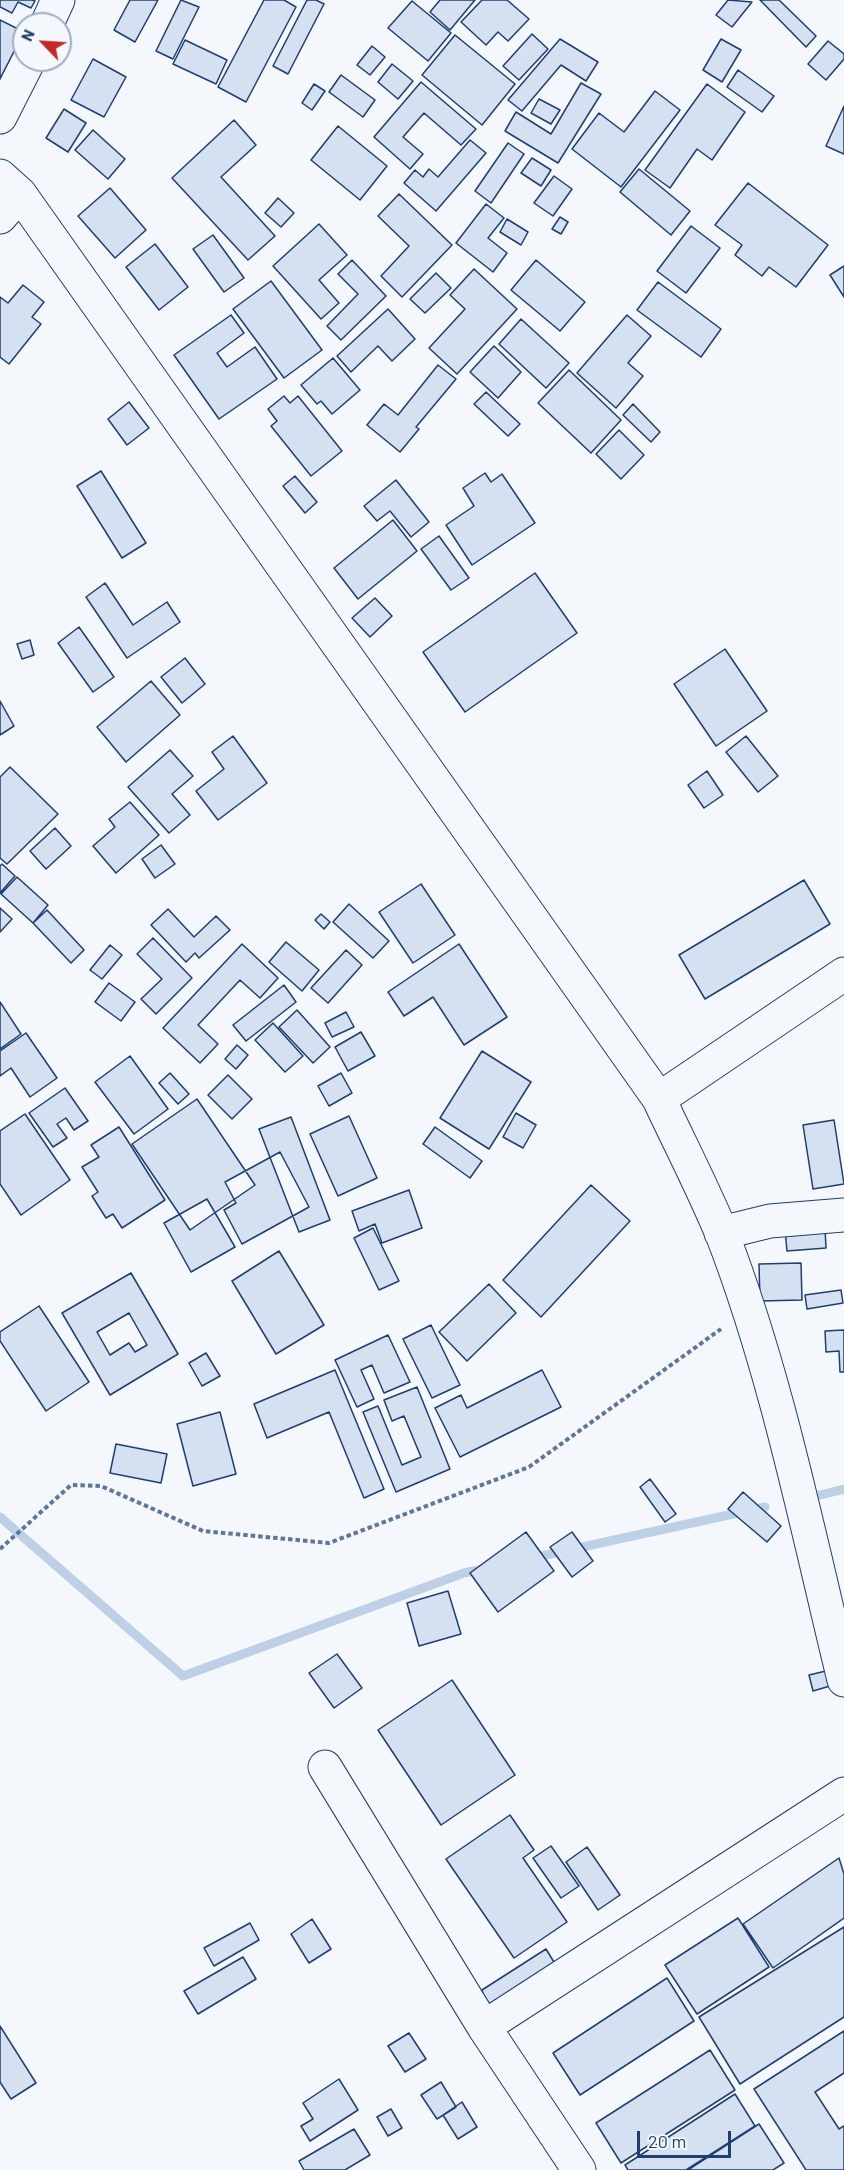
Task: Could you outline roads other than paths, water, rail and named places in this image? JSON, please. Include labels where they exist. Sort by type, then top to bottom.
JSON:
[{"type":"street","points":[[0,117],[22,72]]},
{"type":"street","points":[[6,196],[659,1099],[721,1233],[748,1309],[776,1403],[844,1680]]},
{"type":"street","points":[[659,1099],[844,974]]},
{"type":"street","points":[[721,1233],[770,1221],[844,1215]]},
{"type":"street","points":[[325,1767],[484,2027],[579,2170]]},
{"type":"street","points":[[484,2027],[844,1794]]},
{"type":"waterway","points":[[816,1496],[844,1489]]},
{"type":"waterway","points":[[532,1558],[765,1507]]},
{"type":"waterway","points":[[0,1517],[183,1676],[464,1573],[483,1569]]}]
